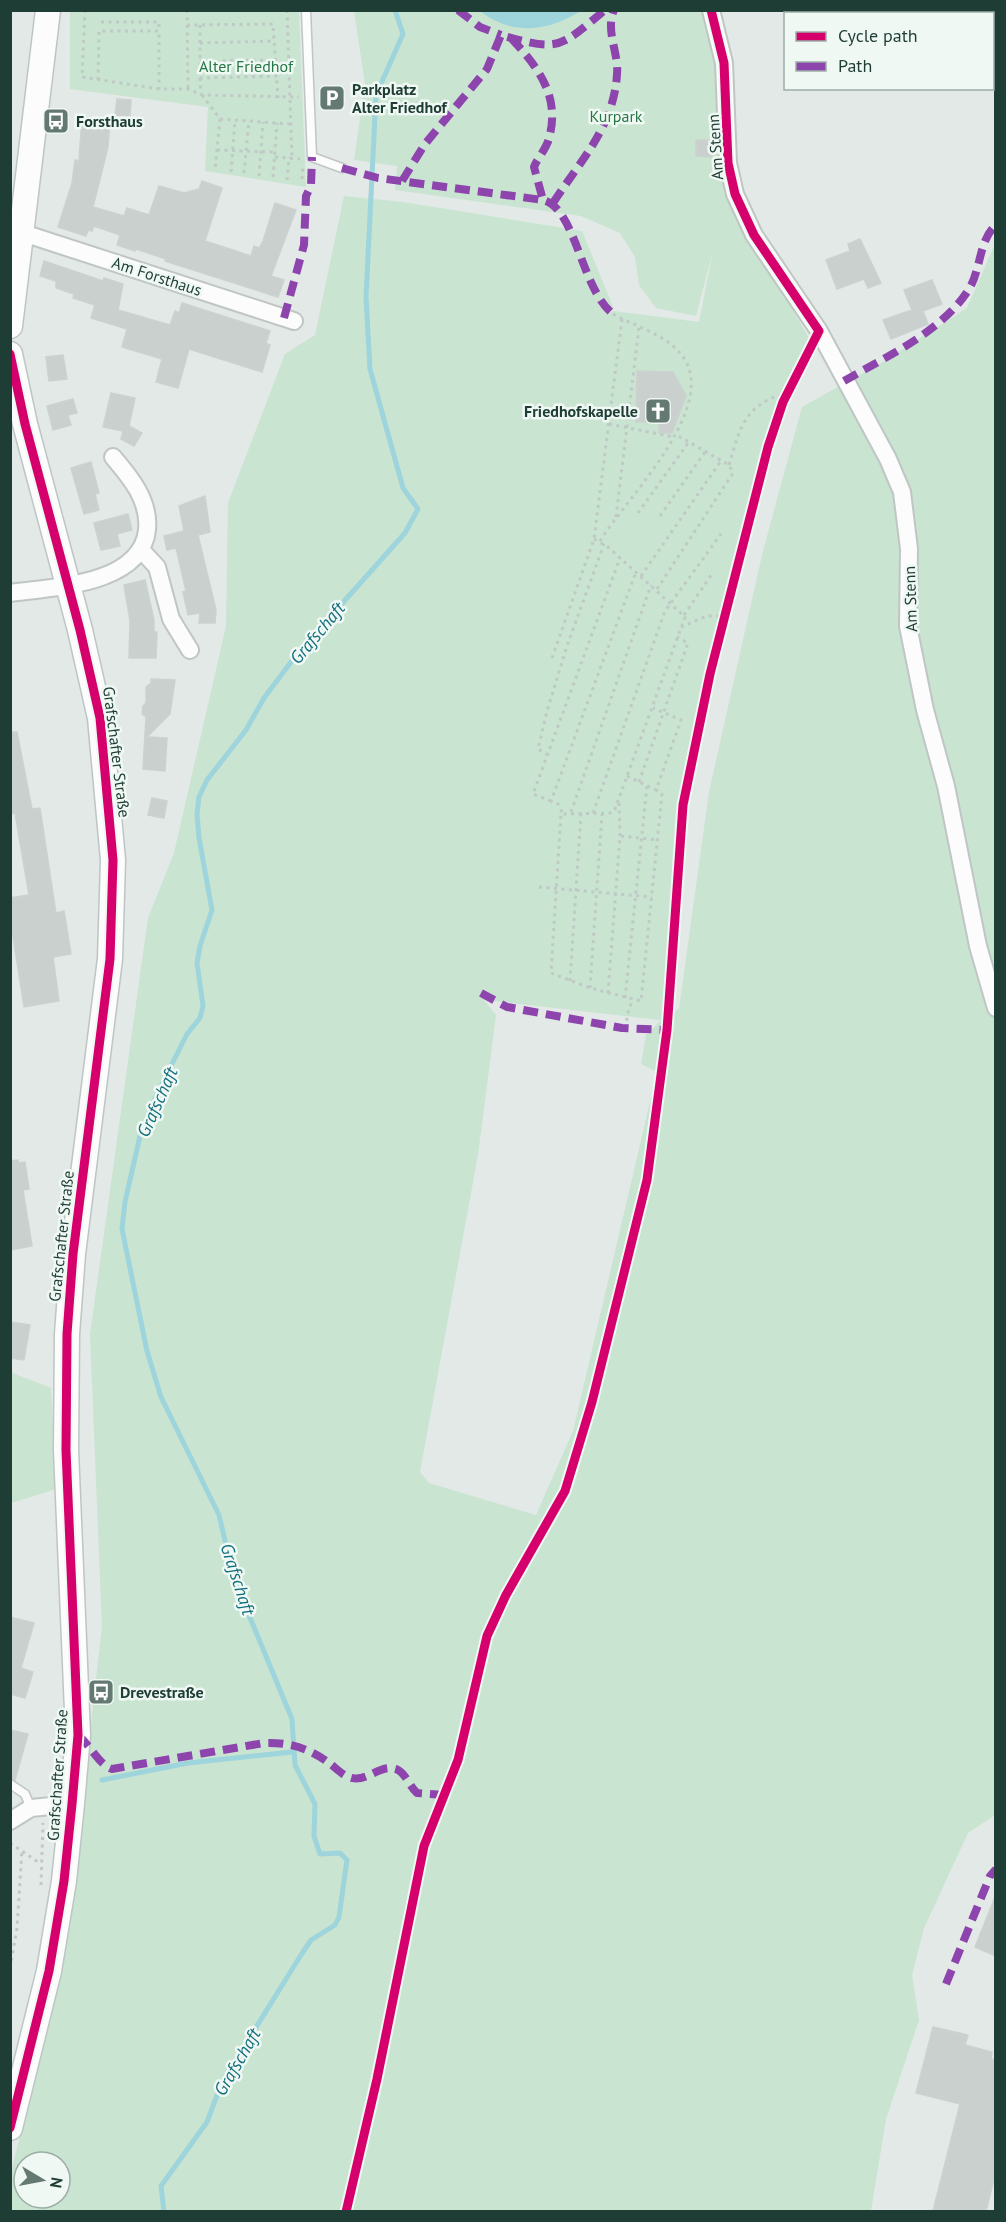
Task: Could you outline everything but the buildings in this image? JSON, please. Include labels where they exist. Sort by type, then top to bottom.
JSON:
[{"type":"street","points":[[10,326],[13,273],[29,184],[48,10]]},
{"type":"street","name":"Am Stenn","points":[[711,10],[724,63],[728,163],[735,194],[754,235],[819,331],[888,459],[902,492],[907,521],[908,626],[925,710],[946,786],[978,946],[996,1008]]},
{"type":"street","name":"Am Forsthaus","points":[[20,232],[294,321]]},
{"type":"street","name":"Grafschafter Straße","points":[[10,354],[25,424],[68,585],[100,718],[113,860],[110,959],[73,1254],[67,1334],[66,1450],[78,1735],[64,1881],[49,1971],[10,2128]]},
{"type":"street","points":[[10,593],[68,585],[120,569],[129,565],[142,551],[147,522],[142,497],[113,457]]},
{"type":"street","points":[[142,551],[157,567],[171,619],[190,650]]},
{"type":"street","points":[[10,1821],[37,1807],[72,1804]]},
{"type":"lane","points":[[306,10],[312,157],[342,168]]},
{"type":"lane","points":[[10,1784],[25,1794],[37,1807]]},
{"type":"path","points":[[84,10],[82,77],[159,89],[188,89],[201,95],[290,98],[334,93]]},
{"type":"path","points":[[187,10],[188,89]]},
{"type":"path","points":[[287,10],[291,124],[287,180]]},
{"type":"path","points":[[102,22],[159,22],[159,89]]},
{"type":"path","points":[[187,25],[271,24],[274,27],[278,98]]},
{"type":"path","points":[[200,25],[201,95],[220,119],[215,169]]},
{"type":"path","points":[[98,80],[99,31],[159,31]]},
{"type":"path","points":[[200,43],[275,41]]},
{"type":"path","points":[[200,61],[276,60]]},
{"type":"path","points":[[200,78],[277,76]]},
{"type":"path","points":[[220,119],[291,124]]},
{"type":"path","points":[[231,172],[235,120]]},
{"type":"path","points":[[244,173],[249,121]]},
{"type":"path","points":[[259,176],[263,122]]},
{"type":"path","points":[[273,177],[277,123]]},
{"type":"path","points":[[217,150],[261,152],[303,159],[302,179]]},
{"type":"path","points":[[548,754],[538,749],[547,711],[602,543],[616,519],[675,436],[689,408],[693,383],[691,371],[674,347],[613,314]]},
{"type":"path","points":[[552,658],[594,539],[622,319]]},
{"type":"path","points":[[616,519],[639,327]]},
{"type":"path","points":[[729,465],[739,431],[749,414],[770,399],[787,393]]},
{"type":"path","points":[[609,424],[675,436],[733,469],[732,476],[657,590]]},
{"type":"path","points":[[638,513],[688,442]]},
{"type":"path","points":[[660,516],[705,452]]},
{"type":"path","points":[[641,576],[721,461]]},
{"type":"path","points":[[593,813],[671,602],[721,534]]},
{"type":"path","points":[[594,539],[620,558],[684,615]]},
{"type":"path","points":[[620,558],[533,794],[558,804],[562,812],[559,820],[551,973],[590,988],[641,1001],[662,794],[627,776]]},
{"type":"path","points":[[551,801],[636,572]]},
{"type":"path","points":[[562,812],[612,813],[684,615],[712,574]]},
{"type":"path","points":[[571,812],[651,585]]},
{"type":"path","points":[[681,627],[707,615],[724,616]]},
{"type":"path","points":[[639,782],[688,643],[677,637]]},
{"type":"path","points":[[652,708],[681,720],[656,790]]},
{"type":"path","points":[[625,998],[647,786]]},
{"type":"path","points":[[608,993],[620,836],[619,799]]},
{"type":"path","points":[[570,981],[581,813]]},
{"type":"path","points":[[590,988],[602,814]]},
{"type":"path","points":[[620,836],[658,840]]},
{"type":"path","points":[[539,887],[652,897]]},
{"type":"path","points":[[625,1028],[628,1008],[633,1000]]},
{"type":"path","points":[[37,1807],[42,1890]]},
{"type":"path","points":[[10,1843],[40,1864]]},
{"type":"path","points":[[10,1968],[17,1928],[22,1850]]},
{"type":"green space","name":"Alter Friedhof","points":[[70,11],[299,11],[306,187],[205,171],[208,107],[70,89]]},
{"type":"green space","name":"Kurpark","points":[[354,11],[705,11],[720,77],[743,223],[809,338],[782,394],[763,449],[731,569],[696,721],[683,791],[672,875],[662,1019],[679,1009],[709,792],[762,555],[802,407],[883,362],[967,308],[995,244],[995,1815],[968,1833],[924,1928],[912,1975],[919,2020],[886,2119],[871,2211],[11,2212],[12,2168],[12,2210],[72,2210],[72,2150],[17,2150],[63,1965],[102,1627],[90,1334],[148,918],[174,853],[226,626],[228,503],[285,354],[315,335],[344,196],[403,202],[582,231],[614,309],[605,314],[614,311],[699,322],[713,251],[696,316],[656,308],[639,285],[635,257],[620,233],[581,216],[395,190],[397,166],[354,160],[365,84]],"holes":[[[484,1000],[661,1020],[646,1035],[641,1064],[657,1072],[573,1431],[536,1515],[429,1483],[420,1472],[478,1155],[496,1015]]]},
{"type":"green space","points":[[10,1372],[51,1388],[56,1489],[11,1503]]},
{"type":"water","points":[[480,11],[581,11],[543,27],[518,28],[505,25]]},
{"type":"waterway","name":"Grafschaft","points":[[164,2212],[161,2186],[207,2122],[222,2082],[311,1940],[335,1925],[339,1917],[347,1860],[340,1853],[320,1854],[314,1836],[315,1804],[295,1765],[292,1719],[234,1579],[219,1515],[161,1397],[147,1351],[122,1229],[125,1202],[140,1136],[157,1094],[187,1034],[200,1018],[203,1006],[197,963],[212,910],[199,838],[197,814],[199,797],[207,780],[246,730],[264,698],[297,654],[405,533],[418,509],[403,488],[370,369],[366,297],[376,95],[403,34],[395,10]]},
{"type":"waterway","points":[[102,1780],[188,1763],[292,1752]]},
{"type":"marked path","points":[[458,10],[480,27],[501,35]]},
{"type":"marked path","points":[[402,181],[425,144],[487,69],[501,35],[536,44],[558,43],[578,32],[605,10]]},
{"type":"marked path","points":[[553,203],[594,143],[610,111],[617,74],[611,26],[614,10]]},
{"type":"marked path","points":[[511,38],[538,71],[549,95],[552,109],[548,142],[534,167],[543,200]]},
{"type":"marked path","points":[[284,318],[304,245],[306,196],[311,186],[312,157]]},
{"type":"marked path","points":[[342,168],[378,178],[543,200],[554,206],[563,218],[593,287],[613,314]]},
{"type":"marked path","points":[[844,381],[912,342],[944,318],[958,304],[973,281],[986,238],[996,225]]},
{"type":"marked path","points":[[481,993],[507,1007],[622,1028],[667,1030]]},
{"type":"marked path","points":[[78,1735],[103,1763],[112,1769],[264,1743],[281,1744],[314,1753],[349,1777],[358,1779],[384,1769],[396,1769],[402,1773],[417,1793],[444,1795]]},
{"type":"marked path","points":[[946,1984],[990,1876],[996,1869]]},
{"type":"cycle path","points":[[346,2212],[377,2079],[424,1846],[458,1760],[487,1636],[506,1595],[565,1491],[592,1402],[647,1180],[667,1030],[683,805],[710,674],[768,447],[783,402],[819,331],[754,235],[735,194],[728,163],[724,63],[711,10]]},
{"type":"cycle path","points":[[10,354],[25,424],[80,630],[100,718],[113,860],[110,959],[73,1254],[67,1334],[66,1450],[78,1735],[64,1881],[49,1971],[10,2128]]},
{"type":"place","name":"Parkplatz Alter Friedhof","points":[[332,98]]},
{"type":"place","name":"Forsthaus","points":[[56,121]]},
{"type":"place","name":"Friedhofskapelle","points":[[658,411]]},
{"type":"place","name":"Drevestraße","points":[[101,1692]]}]
